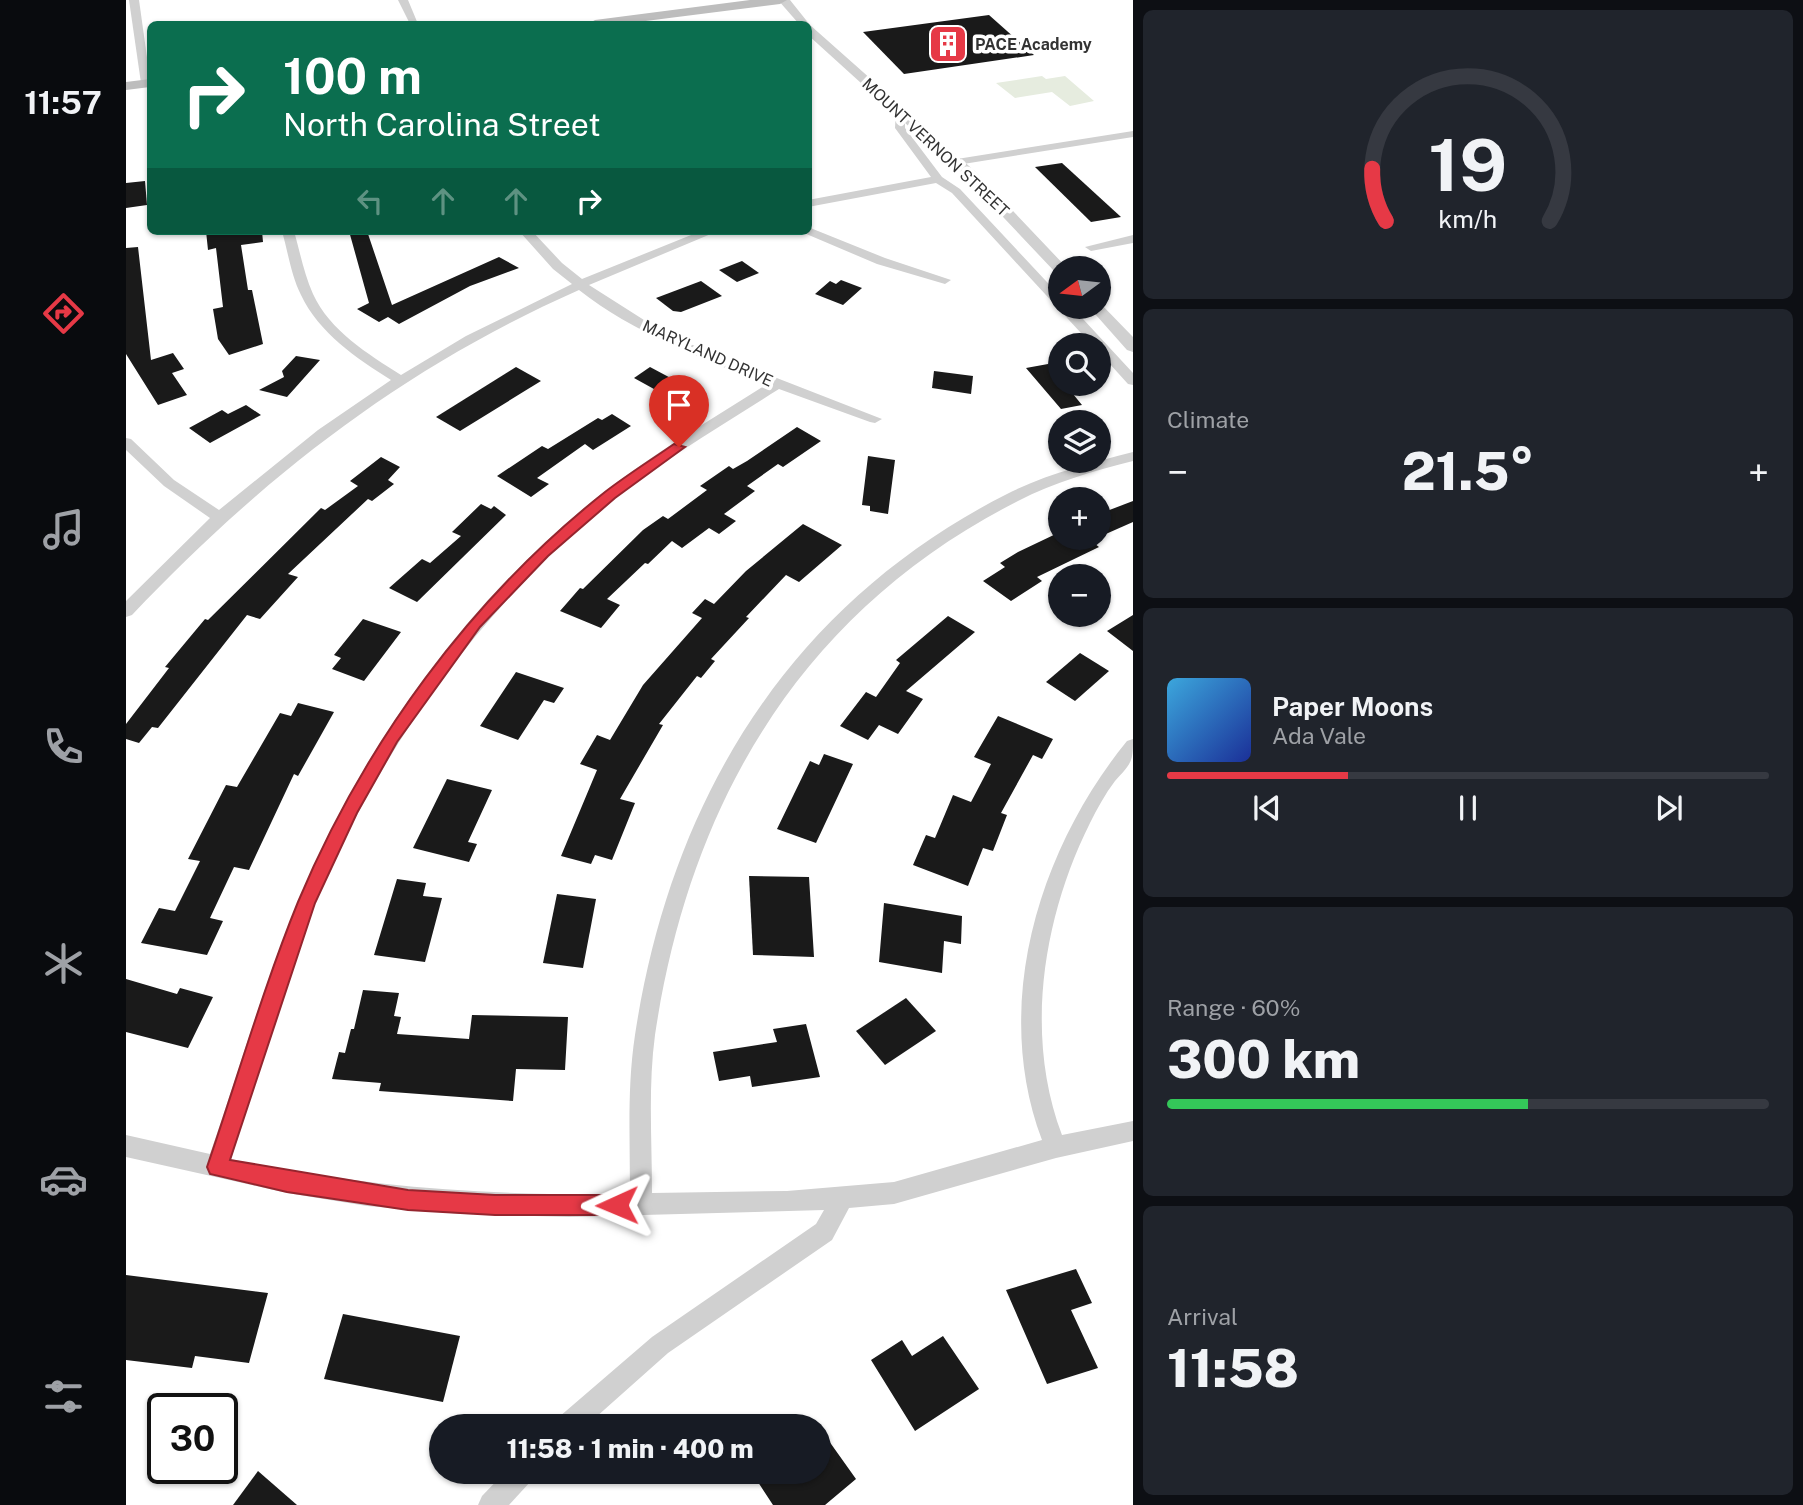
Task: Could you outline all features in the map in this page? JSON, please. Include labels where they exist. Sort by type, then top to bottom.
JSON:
[{"type":"main road","points":[[618,21],[782,0]]},
{"type":"main road","points":[[126,86],[147,83]]},
{"type":"street","points":[[134,0],[147,77]]},
{"type":"street","points":[[402,0],[412,21]]},
{"type":"street","name":"MOUNT VERNON STREET","points":[[782,0],[802,21]]},
{"type":"street","name":"MOUNT VERNON STREET","points":[[812,31],[957,162],[1048,257]]},
{"type":"street","points":[[900,110],[900,128],[938,179],[956,191],[1048,289]]},
{"type":"street","points":[[957,162],[1133,134]]},
{"type":"street","points":[[812,203],[938,179]]},
{"type":"street","points":[[812,231],[881,261],[945,280]]},
{"type":"street","points":[[289,235],[307,296],[323,319],[361,354],[400,380]]},
{"type":"street","name":"MARYLAND DRIVE","points":[[529,235],[551,260],[580,283],[656,332],[778,383],[875,419]]},
{"type":"street","points":[[126,611],[219,517],[299,451],[400,380],[488,329],[580,283],[702,235]]},
{"type":"street","points":[[1091,247],[1133,239]]},
{"type":"street","points":[[1076,319],[1133,380]]},
{"type":"street","points":[[1107,319],[1132,346]]},
{"type":"street","points":[[217,1167],[307,903],[358,794],[427,687],[475,624],[579,521],[634,477],[778,383]]},
{"type":"street","points":[[126,442],[169,483],[219,517]]},
{"type":"street","points":[[641,1204],[645,1037],[661,951],[677,889],[702,822],[750,729],[808,652],[858,602],[917,555],[967,522],[1013,497],[1060,478],[1133,456]]},
{"type":"street","points":[[1056,1147],[1043,1114],[1034,1066],[1038,953],[1051,892],[1075,837],[1099,791],[1133,746]]},
{"type":"street","points":[[126,1146],[287,1182],[408,1200],[495,1205],[641,1204],[842,1199],[923,1187],[1056,1147],[1133,1130]]},
{"type":"street","points":[[582,1414],[660,1345],[824,1231],[842,1199]]},
{"type":"street","points":[[491,1505],[511,1484]]},
{"type":"shaded area","points":[[1042,76],[1046,79],[1065,76],[1094,101],[1070,106],[1052,92],[1015,98],[996,83]]},
{"type":"building","name":"PACE Academy","points":[[989,15],[1034,55],[904,74],[863,32]]},
{"type":"building","points":[[1062,163],[1121,217],[1091,222],[1035,167]]},
{"type":"building","points":[[145,181],[147,205],[126,208],[126,183]]},
{"type":"building","points":[[206,235],[262,235],[263,242],[241,245],[248,290],[252,290],[263,344],[229,355],[218,339],[213,309],[223,307],[216,248],[208,250]]},
{"type":"building","points":[[350,235],[368,235],[392,305],[499,257],[519,268],[470,286],[399,324],[388,317],[379,322],[357,309],[369,303]]},
{"type":"building","points":[[138,247],[151,360],[173,353],[184,369],[172,373],[187,395],[158,405],[126,354],[126,248]]},
{"type":"building","points":[[742,261],[759,273],[737,282],[719,270]]},
{"type":"building","points":[[841,280],[862,288],[843,305],[815,294],[830,281],[836,284]]},
{"type":"building","points":[[701,281],[722,296],[681,312],[673,311],[656,298]]},
{"type":"building","points":[[296,356],[320,360],[287,397],[259,390],[284,377],[282,371]]},
{"type":"building","points":[[1048,364],[1048,394],[1026,368]]},
{"type":"building","points":[[516,367],[541,381],[460,431],[436,417]]},
{"type":"building","points":[[650,367],[680,383],[663,394],[634,378]]},
{"type":"building","points":[[934,371],[973,376],[971,394],[932,388]]},
{"type":"building","points":[[1050,396],[1075,396],[1082,405],[1061,409]]},
{"type":"building","points":[[246,405],[261,415],[210,443],[189,428],[222,410],[228,414]]},
{"type":"building","points":[[612,414],[631,426],[593,450],[585,444],[537,478],[549,484],[531,497],[497,476],[542,446],[548,449],[598,418],[602,420]]},
{"type":"building","points":[[797,427],[821,441],[783,467],[778,464],[747,486],[755,491],[724,514],[736,521],[719,534],[709,528],[682,548],[672,541],[648,564],[645,563],[607,599],[620,605],[601,628],[560,611],[580,588],[583,589],[643,530],[663,516],[668,519],[707,490],[700,486],[729,466],[733,469],[747,461]]},
{"type":"building","points":[[868,456],[895,460],[888,514],[870,511],[870,506],[862,505]]},
{"type":"building","points":[[381,457],[400,467],[388,480],[394,484],[372,501],[368,499],[288,574],[298,577],[260,619],[247,615],[158,728],[152,727],[139,743],[126,739],[126,724],[169,668],[165,667],[205,619],[208,620],[321,508],[325,510],[358,486],[350,481]]},
{"type":"building","points":[[1133,501],[1133,522],[1111,532],[1111,509]]},
{"type":"building","points":[[481,504],[491,509],[494,506],[506,515],[417,602],[389,588],[422,559],[430,563],[461,536],[452,532]]},
{"type":"building","points":[[803,524],[842,545],[799,582],[786,575],[746,617],[749,618],[711,659],[715,661],[701,678],[697,676],[659,724],[663,725],[620,799],[635,803],[612,860],[595,855],[591,864],[561,856],[597,770],[580,764],[597,735],[610,740],[643,685],[702,618],[692,613],[705,599],[714,604],[746,571]]},
{"type":"building","points":[[1048,538],[1048,550],[1093,550],[1064,564],[1048,564],[1048,572],[1037,577],[1042,581],[1011,601],[983,581],[1005,567],[1000,563]]},
{"type":"building","points":[[1133,615],[1133,651],[1107,631]]},
{"type":"building","points":[[948,616],[975,632],[906,691],[923,699],[898,734],[879,725],[868,740],[840,726],[866,692],[876,697],[900,663],[896,660]]},
{"type":"building","points":[[363,619],[401,632],[364,681],[332,669],[341,658],[334,655]]},
{"type":"building","points":[[1080,653],[1109,671],[1075,701],[1046,682]]},
{"type":"building","points":[[516,672],[564,688],[554,703],[544,700],[518,740],[480,726]]},
{"type":"building","points":[[298,703],[334,712],[298,776],[294,774],[249,870],[234,867],[210,918],[223,921],[207,955],[141,943],[159,908],[175,911],[200,861],[188,859],[226,785],[237,787],[280,713],[291,716]]},
{"type":"building","points":[[998,716],[1053,739],[1042,759],[1033,755],[1001,813],[1007,815],[993,851],[983,848],[968,886],[913,865],[926,835],[935,838],[953,795],[971,802],[991,764],[974,757]]},
{"type":"building","points":[[824,754],[853,764],[816,843],[777,829],[810,761],[819,765]]},
{"type":"building","points":[[447,779],[492,790],[468,842],[477,844],[469,862],[413,848]]},
{"type":"building","points":[[749,876],[809,877],[814,957],[753,955]]},
{"type":"building","points":[[397,879],[426,883],[423,896],[442,898],[425,962],[374,955]]},
{"type":"building","points":[[557,894],[596,899],[583,968],[543,963]]},
{"type":"building","points":[[884,903],[962,916],[961,944],[944,941],[942,973],[879,962]]},
{"type":"building","points":[[126,979],[177,994],[180,988],[213,997],[188,1048],[126,1032]]},
{"type":"building","points":[[363,990],[399,993],[394,1016],[401,1017],[397,1034],[469,1039],[472,1015],[568,1017],[565,1070],[516,1069],[513,1101],[379,1091],[381,1083],[332,1079],[339,1052],[345,1053],[351,1029],[354,1029]]},
{"type":"building","points":[[906,998],[936,1031],[885,1065],[856,1031]]},
{"type":"building","points":[[806,1024],[820,1077],[752,1087],[750,1076],[719,1081],[713,1052],[777,1042],[773,1029]]},
{"type":"building","points":[[1076,1269],[1092,1303],[1071,1310],[1098,1368],[1047,1384],[1006,1290]]},
{"type":"building","points":[[126,1275],[268,1293],[249,1363],[195,1356],[192,1368],[126,1360]]},
{"type":"building","points":[[343,1314],[460,1336],[443,1402],[324,1379]]},
{"type":"building","points":[[943,1336],[979,1389],[915,1431],[871,1360],[902,1340],[912,1356]]},
{"type":"building","points":[[831,1444],[856,1479],[825,1505],[773,1505],[759,1484],[831,1484]]},
{"type":"building","points":[[258,1471],[297,1505],[233,1505]]},
{"type":"place","name":"PACE Academy","points":[[948,44]]},
{"type":"route","points":[[617,1205],[495,1205],[408,1200],[287,1182],[217,1167],[307,903],[349,810],[392,738],[475,624],[544,553],[610,495],[679,447]]}]
